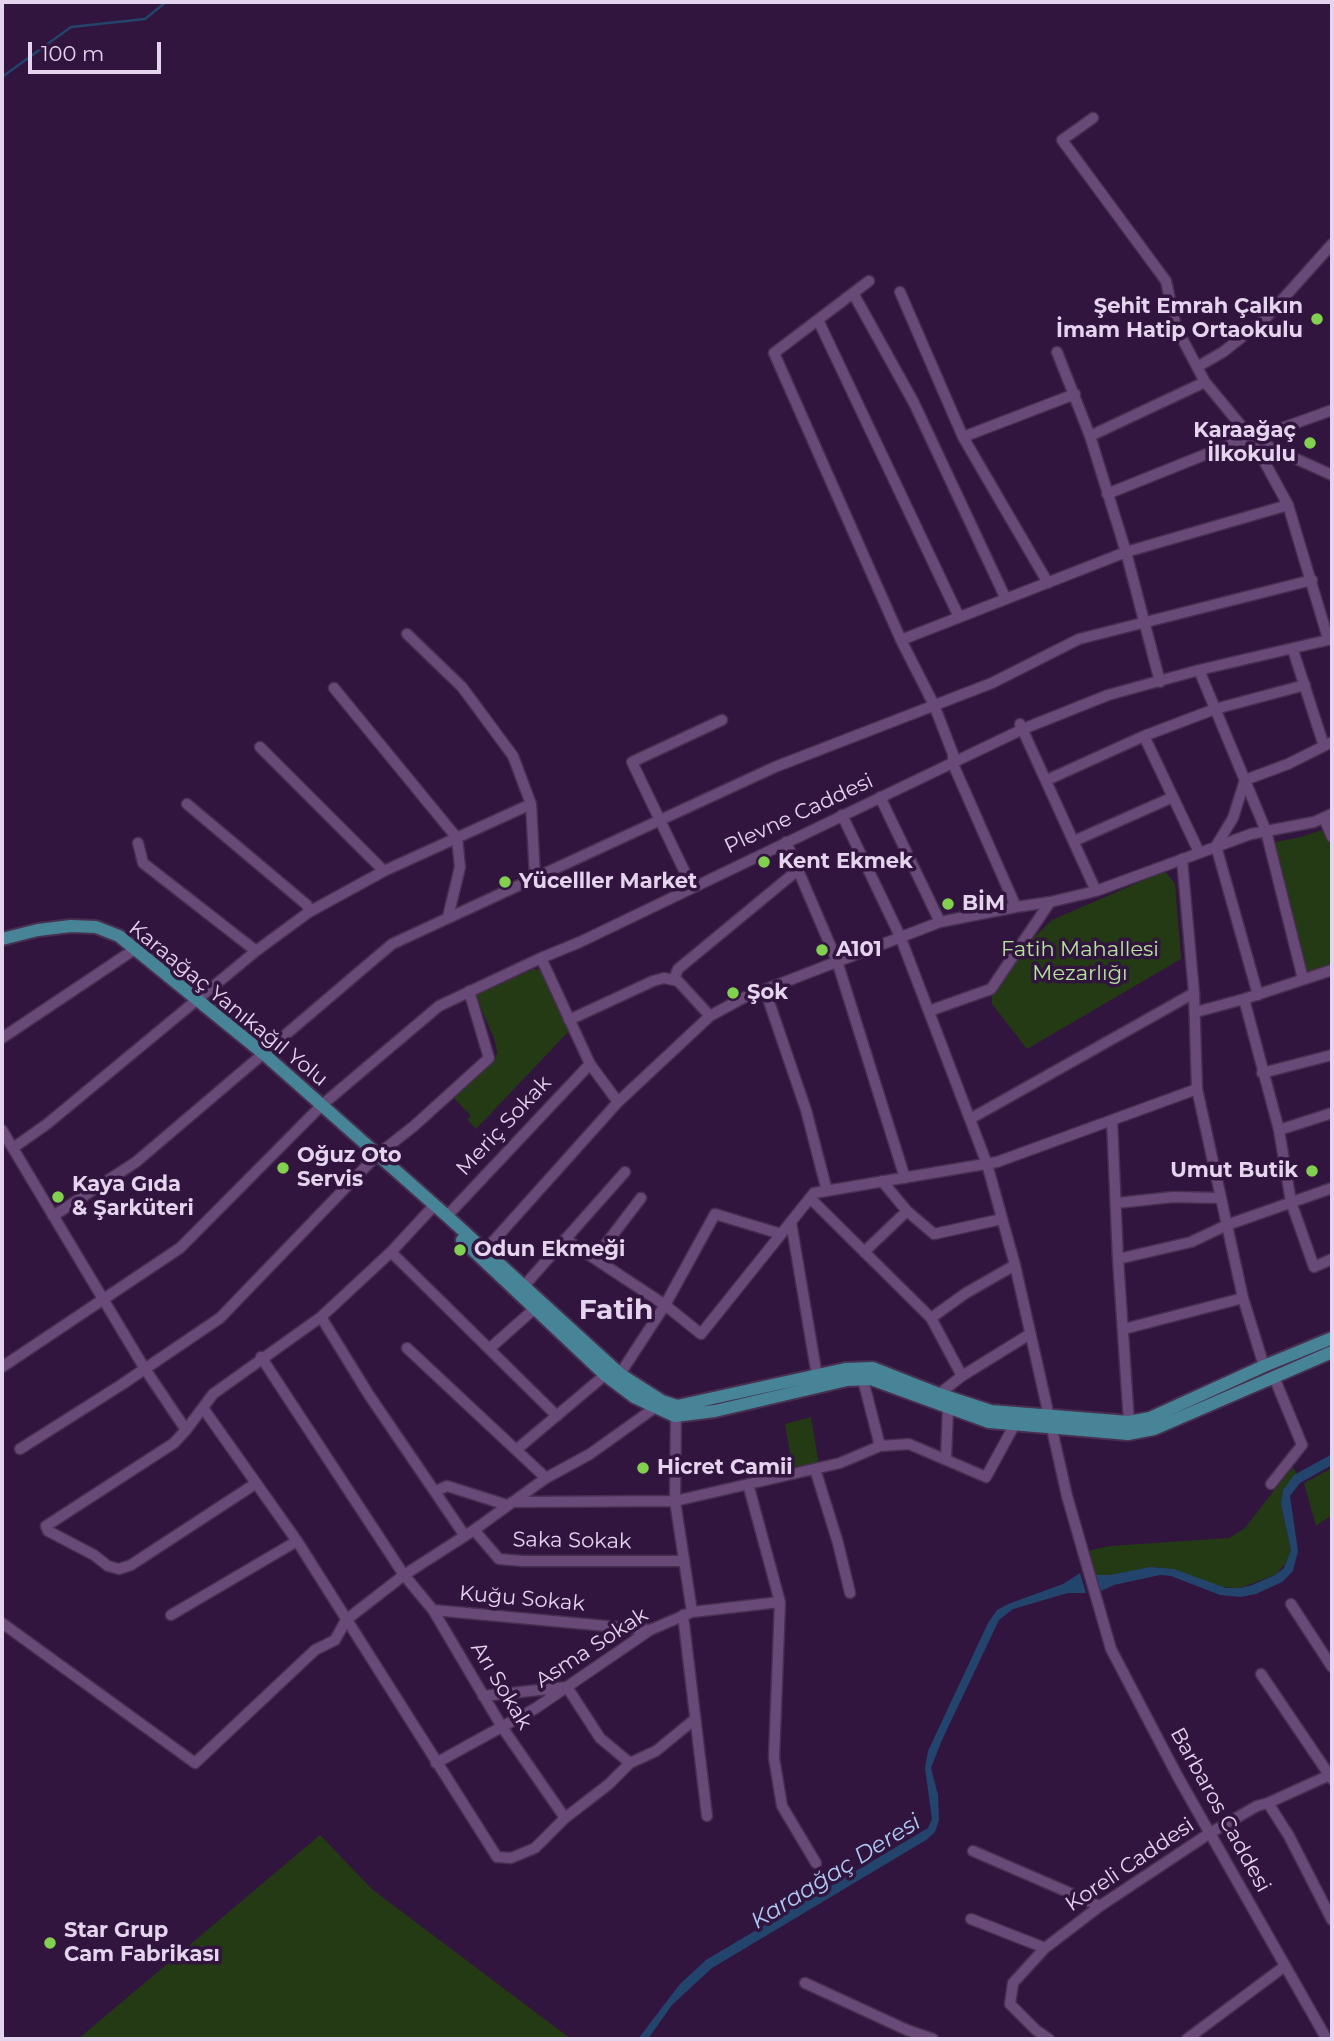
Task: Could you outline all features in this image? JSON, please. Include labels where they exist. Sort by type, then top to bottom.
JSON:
[{"type":"main road","name":"Karaağaç Yanıkağıl Yolu","points":[[2,939],[38,930],[71,926],[96,927],[119,936],[264,1054],[404,1179]]},
{"type":"main road","points":[[404,1179],[447,1216],[533,1310],[605,1376],[634,1397],[676,1411],[715,1410],[847,1380],[871,1379],[989,1422],[1129,1422],[1150,1418],[1332,1338]]},
{"type":"main road","points":[[404,1179],[430,1210],[524,1286],[620,1374],[660,1405]]},
{"type":"main road","points":[[676,1411],[845,1369],[873,1368],[991,1411],[1128,1434],[1154,1429],[1332,1352]]},
{"type":"street","points":[[1093,118],[1062,140],[1166,281],[1175,327],[1205,382],[1252,439],[1288,505],[1327,635],[1332,640]]},
{"type":"street","points":[[1197,367],[1223,352],[1265,319],[1332,244]]},
{"type":"street","points":[[869,281],[774,353],[901,640],[934,705],[953,754],[953,764],[1016,907]]},
{"type":"street","points":[[900,292],[963,438],[1008,510],[1048,583]]},
{"type":"street","points":[[853,293],[914,402],[1005,597]]},
{"type":"street","points":[[818,320],[959,617]]},
{"type":"street","points":[[1057,352],[1090,436],[1126,552],[1160,682]]},
{"type":"street","points":[[1090,436],[1205,382]]},
{"type":"street","points":[[963,438],[1075,394]]},
{"type":"street","points":[[1107,494],[1239,441],[1252,439],[1332,410]]},
{"type":"street","points":[[1252,439],[1332,475]]},
{"type":"street","points":[[901,640],[1005,597],[1126,552],[1288,505]]},
{"type":"street","points":[[53,1216],[136,1162],[392,944],[775,767],[992,683],[1079,639],[1312,580]]},
{"type":"street","points":[[407,634],[462,687],[513,756],[531,804],[535,877]]},
{"type":"street","name":"Plevne Caddesi","points":[[2,1367],[180,1248],[322,1105],[439,1006],[580,942],[953,764],[1021,726],[1108,695],[1199,670],[1332,640]]},
{"type":"street","points":[[1245,780],[1288,764],[1328,744],[1293,650]]},
{"type":"street","points":[[1199,670],[1266,831],[1303,979]]},
{"type":"street","points":[[1047,780],[1144,736],[1215,709],[1305,685]]},
{"type":"street","points":[[334,688],[457,838],[460,867],[448,917]]},
{"type":"street","points":[[692,887],[632,762],[722,720]]},
{"type":"street","points":[[1021,726],[1096,891]]},
{"type":"street","points":[[1144,736],[1199,852]]},
{"type":"street","points":[[260,747],[384,871]]},
{"type":"street","points":[[1245,780],[1233,818],[1216,846],[1258,995]]},
{"type":"street","points":[[880,797],[940,922]]},
{"type":"street","points":[[1074,841],[1173,797]]},
{"type":"street","points":[[187,804],[307,905],[309,912]]},
{"type":"street","points":[[13,1147],[47,1124],[256,951],[309,912],[384,871],[531,804]]},
{"type":"street","name":"Barbaros Caddesi","points":[[842,816],[900,936],[987,1164],[1015,1265],[1050,1422],[1088,1573],[1111,1649],[1210,1833],[1326,2036]]},
{"type":"street","points":[[482,1253],[618,1101],[710,1016],[765,990],[940,922],[1096,891],[1216,846],[1266,831],[1314,822],[1328,816],[1332,837]]},
{"type":"street","points":[[786,842],[837,961],[905,1178]]},
{"type":"street","points":[[138,844],[144,863],[256,951]]},
{"type":"street","points":[[1182,859],[1195,1003],[1197,1089],[1243,1298],[1264,1366]]},
{"type":"street","points":[[674,979],[678,969],[799,869]]},
{"type":"street","points":[[929,1012],[990,989],[1050,902]]},
{"type":"street","points":[[2,1038],[135,949]]},
{"type":"street","points":[[541,958],[590,1064],[618,1101]]},
{"type":"street","points":[[970,1119],[1183,999],[1195,1003],[1244,999],[1332,971]]},
{"type":"street","points":[[569,1020],[664,978],[674,979],[710,1016]]},
{"type":"street","points":[[765,990],[806,1110],[827,1191]]},
{"type":"street","points":[[20,1449],[220,1318],[377,1155],[414,1126],[489,1058],[469,991]]},
{"type":"street","points":[[1244,999],[1279,1130],[1291,1202],[1314,1267],[1332,1259]]},
{"type":"street","points":[[1262,1073],[1332,1055]]},
{"type":"street","name":"Meriç Sokak","points":[[447,1216],[590,1064]]},
{"type":"street","points":[[565,1239],[665,1305],[701,1334],[814,1193],[997,1162],[1197,1089]]},
{"type":"street","points":[[1279,1130],[1332,1113]]},
{"type":"street","points":[[1112,1120],[1129,1422]]},
{"type":"street","points":[[2,1130],[145,1369],[186,1430]]},
{"type":"street","points":[[524,1286],[625,1172]]},
{"type":"street","points":[[882,1181],[907,1211],[934,1234],[1002,1219]]},
{"type":"street","points":[[1118,1259],[1191,1242],[1227,1225],[1332,1188]]},
{"type":"street","points":[[1116,1203],[1173,1197],[1221,1198]]},
{"type":"street","points":[[595,1258],[641,1198]]},
{"type":"street","points":[[810,1198],[931,1318],[962,1376]]},
{"type":"street","points":[[255,1484],[131,1565],[119,1569],[108,1566],[94,1555],[48,1531],[46,1526],[159,1454],[186,1430],[212,1394],[321,1317],[391,1252],[430,1210]]},
{"type":"street","points":[[864,1252],[907,1211]]},
{"type":"street","points":[[620,1374],[665,1305],[715,1214],[781,1234]]},
{"type":"street","points":[[791,1222],[817,1376]]},
{"type":"street","points":[[391,1252],[557,1416]]},
{"type":"street","points":[[931,1318],[966,1293],[1015,1265]]},
{"type":"street","points":[[1124,1329],[1243,1298]]},
{"type":"street","points":[[489,1349],[533,1310]]},
{"type":"street","name":"Saka Sokak","points":[[321,1317],[369,1395],[436,1491],[469,1533],[499,1559],[683,1561]]},
{"type":"street","points":[[939,1394],[962,1376],[1030,1334]]},
{"type":"street","points":[[407,1348],[546,1478]]},
{"type":"street","name":"Arı Sokak","points":[[261,1357],[404,1575],[433,1610],[502,1727],[565,1818]]},
{"type":"street","points":[[516,1450],[605,1376]]},
{"type":"street","points":[[1271,1484],[1302,1445],[1274,1377]]},
{"type":"street","points":[[863,1380],[880,1446]]},
{"type":"street","points":[[2,1623],[195,1763],[315,1650],[335,1640],[346,1620],[404,1575],[546,1478],[590,1454],[660,1405]]},
{"type":"street","points":[[203,1408],[297,1541],[497,1857],[511,1858],[535,1848],[565,1818],[608,1784],[630,1762],[656,1751],[695,1719]]},
{"type":"street","points":[[946,1458],[948,1409]]},
{"type":"street","points":[[676,1411],[675,1501],[683,1561],[695,1719],[707,1816]]},
{"type":"street","points":[[436,1491],[447,1486],[509,1503],[675,1501],[840,1463],[880,1446],[909,1444],[986,1477],[1016,1424]]},
{"type":"street","points":[[815,1469],[850,1593]]},
{"type":"street","points":[[748,1484],[780,1602],[774,1758],[782,1805],[816,1863]]},
{"type":"street","points":[[172,1615],[297,1541]]},
{"type":"street","name":"Asma Sokak","points":[[436,1763],[536,1708],[650,1630],[687,1614],[780,1602]]},
{"type":"street","points":[[1291,1604],[1332,1667]]},
{"type":"street","name":"Kuğu Sokak","points":[[433,1610],[650,1630]]},
{"type":"street","points":[[1261,1674],[1332,1776]]},
{"type":"street","points":[[483,1696],[567,1687],[600,1738],[630,1762]]},
{"type":"street","name":"Koreli Caddesi","points":[[1049,2039],[1010,2004],[1013,1983],[1045,1948],[1100,1906],[1210,1833],[1257,1806],[1332,1776]]},
{"type":"street","points":[[1268,1803],[1289,1836],[1332,1920]]},
{"type":"street","points":[[973,1851],[1100,1906]]},
{"type":"street","points":[[971,1919],[1045,1948]]},
{"type":"street","points":[[1187,2039],[1285,1966]]},
{"type":"street","points":[[805,1983],[907,2030],[933,2039]]},
{"type":"green space","points":[[1325,829],[1332,850],[1332,967],[1311,974],[1305,972],[1271,843]]},
{"type":"green space","name":"Fatih Mahallesi Mezarlığı","points":[[1165,871],[1175,884],[1181,959],[1027,1049],[992,1004],[992,996],[1029,942],[1052,920]]},
{"type":"green space","points":[[534,969],[540,970],[570,1030],[476,1129],[467,1119],[471,1116],[452,1096],[495,1060],[497,1052],[494,1038],[475,995]]},
{"type":"green space","points":[[811,1417],[819,1465],[793,1471],[785,1424]]},
{"type":"green space","points":[[1292,1467],[1297,1474],[1283,1490],[1281,1504],[1291,1550],[1288,1561],[1275,1575],[1240,1588],[1218,1587],[1157,1567],[1094,1575],[1087,1551],[1110,1546],[1229,1538],[1245,1528]]},
{"type":"green space","points":[[1332,1468],[1332,1515],[1316,1526],[1304,1483]]},
{"type":"green space","points":[[320,1835],[373,1890],[571,2039],[78,2039]]},
{"type":"water","points":[[1332,1454],[1332,1465],[1300,1483],[1290,1496],[1298,1551],[1293,1571],[1282,1582],[1256,1594],[1241,1597],[1220,1595],[1171,1576],[1160,1575],[1114,1585],[1099,1592],[1094,1575],[1110,1575],[1150,1567],[1174,1569],[1226,1588],[1252,1585],[1275,1575],[1284,1568],[1291,1550],[1281,1504],[1283,1490],[1294,1475]]},
{"type":"water","points":[[1080,1573],[1086,1593],[1068,1593],[1013,1609],[999,1620],[931,1768],[938,1795],[939,1820],[935,1832],[926,1840],[712,1968],[672,2005],[648,2039],[638,2039],[680,1984],[706,1960],[928,1828],[932,1819],[925,1768],[928,1751],[988,1623],[997,1610],[1008,1604],[1063,1584]]},
{"type":"waterway","points":[[2,77],[71,27],[145,19],[166,2]]},
{"type":"place","name":"Şehit Emrah Çalkın İmam Hatip Ortaokulu","points":[[1317,319]]},
{"type":"place","name":"Karaağaç İlkokulu","points":[[1310,443]]},
{"type":"place","name":"Kent Ekmek","points":[[764,862]]},
{"type":"place","name":"Yücelller Market","points":[[505,882]]},
{"type":"place","name":"BİM","points":[[948,904]]},
{"type":"place","name":"A101","points":[[822,950]]},
{"type":"place","name":"Şok","points":[[733,993]]},
{"type":"place","name":"Oğuz Oto Servis","points":[[283,1168]]},
{"type":"place","name":"Umut Butik","points":[[1312,1171]]},
{"type":"place","name":"Kaya Gıda & Şarküteri","points":[[58,1197]]},
{"type":"place","name":"Odun Ekmeği","points":[[460,1250]]},
{"type":"place","name":"Hicret Camii","points":[[643,1468]]},
{"type":"place","name":"Star Grup Cam Fabrikası","points":[[50,1943]]},
{"type":"district","name":"Fatih","points":[[616,1311]]},
{"type":"water label","name":"Karaağaç Deresi","points":[[836,1872]]}]
